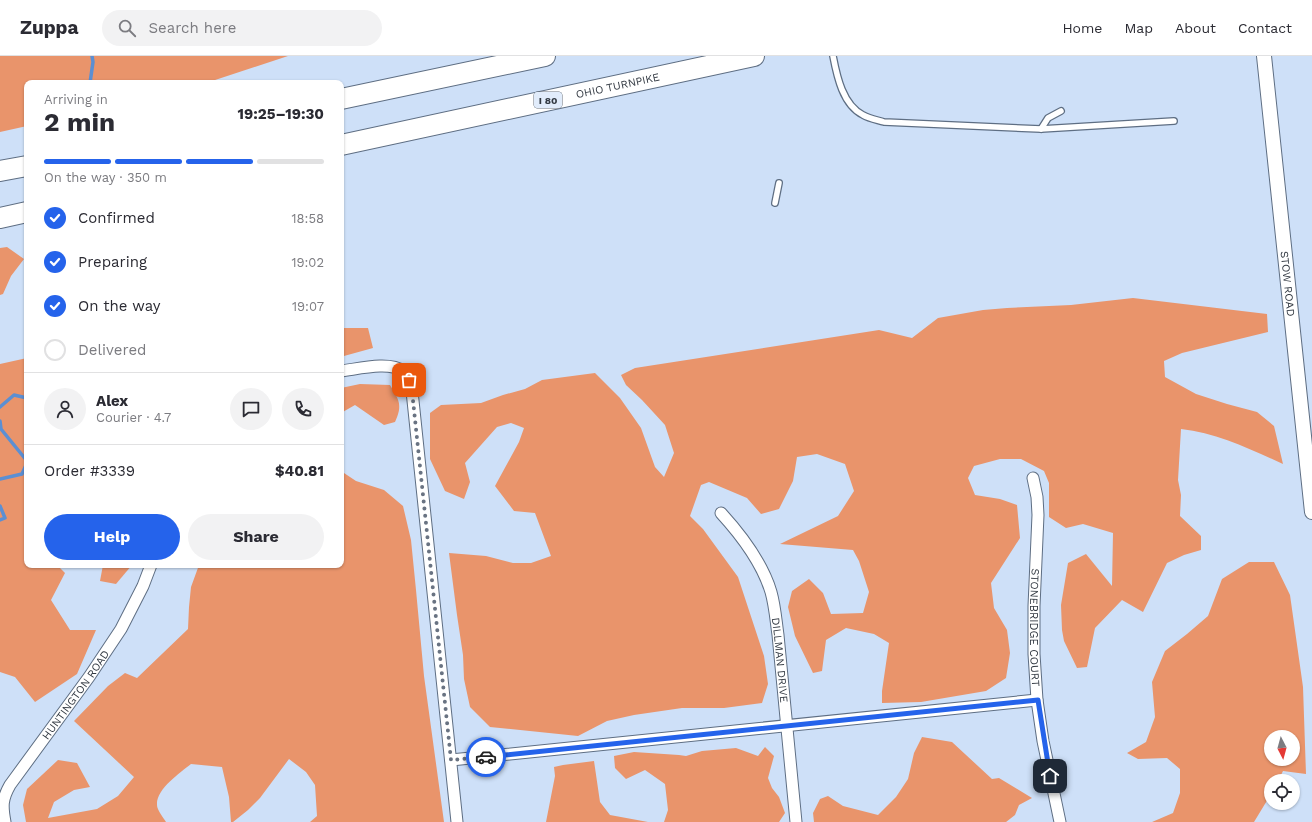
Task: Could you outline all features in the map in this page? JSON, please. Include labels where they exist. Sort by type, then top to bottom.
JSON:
[{"type":"highway","points":[[344,98],[545,56]]},
{"type":"highway","name":"OHIO TURNPIKE","points":[[344,144],[754,56]]},
{"type":"highway","points":[[0,172],[24,167]]},
{"type":"highway","points":[[0,218],[24,213]]},
{"type":"street","name":"STOW ROAD","points":[[1264,56],[1312,512]]},
{"type":"street","points":[[344,371],[382,366],[396,368],[404,372],[409,380],[412,391],[457,822]]},
{"type":"street","name":"STONEBRIDGE COURT","points":[[1032,478],[1037,497],[1038,515],[1034,606],[1034,654],[1043,741],[1060,822]]},
{"type":"street","name":"DILLMAN DRIVE","points":[[721,514],[732,525],[758,560],[771,592],[775,612],[796,822]]},
{"type":"street","name":"HUNTINGTON ROAD","points":[[5,822],[2,807],[4,796],[10,785],[89,677],[121,629],[143,586],[150,568]]},
{"type":"street","points":[[451,760],[786,727],[1038,700]]},
{"type":"lane","points":[[833,56],[843,92],[852,107],[864,116],[884,122],[1041,129],[1174,121]]},
{"type":"lane","points":[[1041,129],[1048,118],[1061,111]]},
{"type":"lane","points":[[775,203],[779,183]]},
{"type":"shaded area","points":[[0,56],[288,56],[215,80],[24,80],[24,127],[0,132]]},
{"type":"shaded area","points":[[7,247],[24,259],[11,276],[3,294],[0,295],[0,248]]},
{"type":"shaded area","points":[[1133,298],[1267,314],[1268,332],[1182,353],[1164,361],[1165,377],[1196,394],[1257,412],[1274,426],[1283,464],[1246,447],[1220,438],[1181,429],[1178,480],[1181,495],[1180,516],[1201,536],[1201,550],[1184,555],[1167,563],[1143,612],[1122,600],[1095,628],[1087,667],[1077,668],[1064,641],[1061,605],[1068,563],[1086,554],[1112,586],[1113,533],[1083,524],[1066,528],[1049,517],[1049,483],[1044,471],[1021,459],[1000,459],[974,466],[968,478],[975,495],[1000,499],[1017,505],[1020,538],[991,583],[994,608],[1007,630],[1010,653],[1006,678],[986,691],[921,702],[882,703],[882,691],[889,643],[874,634],[846,628],[826,640],[822,671],[813,673],[795,636],[788,607],[792,591],[809,579],[823,593],[831,614],[863,613],[869,592],[859,561],[853,550],[780,544],[838,516],[854,491],[845,464],[817,454],[797,457],[793,481],[779,509],[761,514],[747,498],[709,482],[701,485],[690,516],[703,529],[738,577],[764,656],[768,684],[762,703],[724,708],[682,708],[634,715],[607,721],[578,736],[490,727],[470,707],[464,679],[463,655],[449,553],[486,556],[513,563],[531,563],[551,556],[535,513],[514,511],[495,486],[519,442],[524,428],[511,423],[497,427],[465,463],[470,482],[464,499],[445,491],[430,459],[430,413],[441,405],[481,403],[525,389],[542,380],[595,373],[620,398],[641,428],[655,467],[664,477],[674,453],[665,425],[626,385],[621,375],[635,368],[879,330],[912,338],[938,318],[983,310],[1071,305]]},
{"type":"shaded area","points":[[344,328],[368,328],[373,348],[344,356]]},
{"type":"shaded area","points":[[24,359],[24,568],[60,568],[65,573],[51,600],[70,630],[96,630],[77,674],[35,702],[15,677],[0,672],[0,364]]},
{"type":"shaded area","points":[[360,384],[390,385],[399,403],[399,411],[395,422],[384,425],[355,405],[344,411],[344,387]]},
{"type":"shaded area","points":[[344,473],[356,481],[384,490],[403,506],[411,540],[424,676],[444,822],[310,822],[317,816],[315,785],[306,772],[289,759],[260,798],[233,822],[231,822],[229,797],[222,767],[191,764],[164,787],[160,793],[157,805],[160,814],[166,822],[26,822],[23,805],[27,789],[58,760],[77,763],[90,787],[74,790],[54,802],[48,818],[97,809],[118,796],[134,777],[74,721],[108,686],[125,673],[137,678],[188,629],[191,587],[198,568],[344,568]]},
{"type":"shaded area","points":[[1249,562],[1274,562],[1290,595],[1303,687],[1306,774],[1283,771],[1282,774],[1264,774],[1264,806],[1254,822],[1152,822],[1173,813],[1180,793],[1180,769],[1167,758],[1138,759],[1127,753],[1146,742],[1155,717],[1152,682],[1165,651],[1208,616],[1222,579]]},
{"type":"shaded area","points":[[102,568],[129,568],[116,584],[100,581]]},
{"type":"shaded area","points":[[922,737],[952,742],[992,779],[999,778],[1032,798],[1019,805],[1015,815],[1006,822],[814,822],[813,813],[820,799],[828,796],[843,806],[878,815],[896,797],[908,779],[914,753]]},
{"type":"shaded area","points":[[765,747],[774,756],[768,778],[772,788],[779,797],[785,813],[779,822],[664,822],[668,810],[665,784],[645,770],[626,779],[615,768],[614,756],[634,752],[686,756],[702,751],[736,748],[758,756]]},
{"type":"shaded area","points":[[594,761],[600,802],[610,815],[648,822],[546,822],[555,776],[554,767]]},
{"type":"waterway","points":[[90,80],[93,62],[92,56]]},
{"type":"waterway","points":[[0,407],[14,395],[24,397]]},
{"type":"waterway","points":[[0,421],[1,429],[24,457]]},
{"type":"waterway","points":[[0,479],[22,474],[24,470]]},
{"type":"waterway","points":[[0,506],[5,518],[0,520]]},
{"type":"way so far","points":[[409,380],[412,391],[451,760],[486,757]]},
{"type":"route","points":[[486,757],[1038,700],[1043,741],[1050,776]]}]
